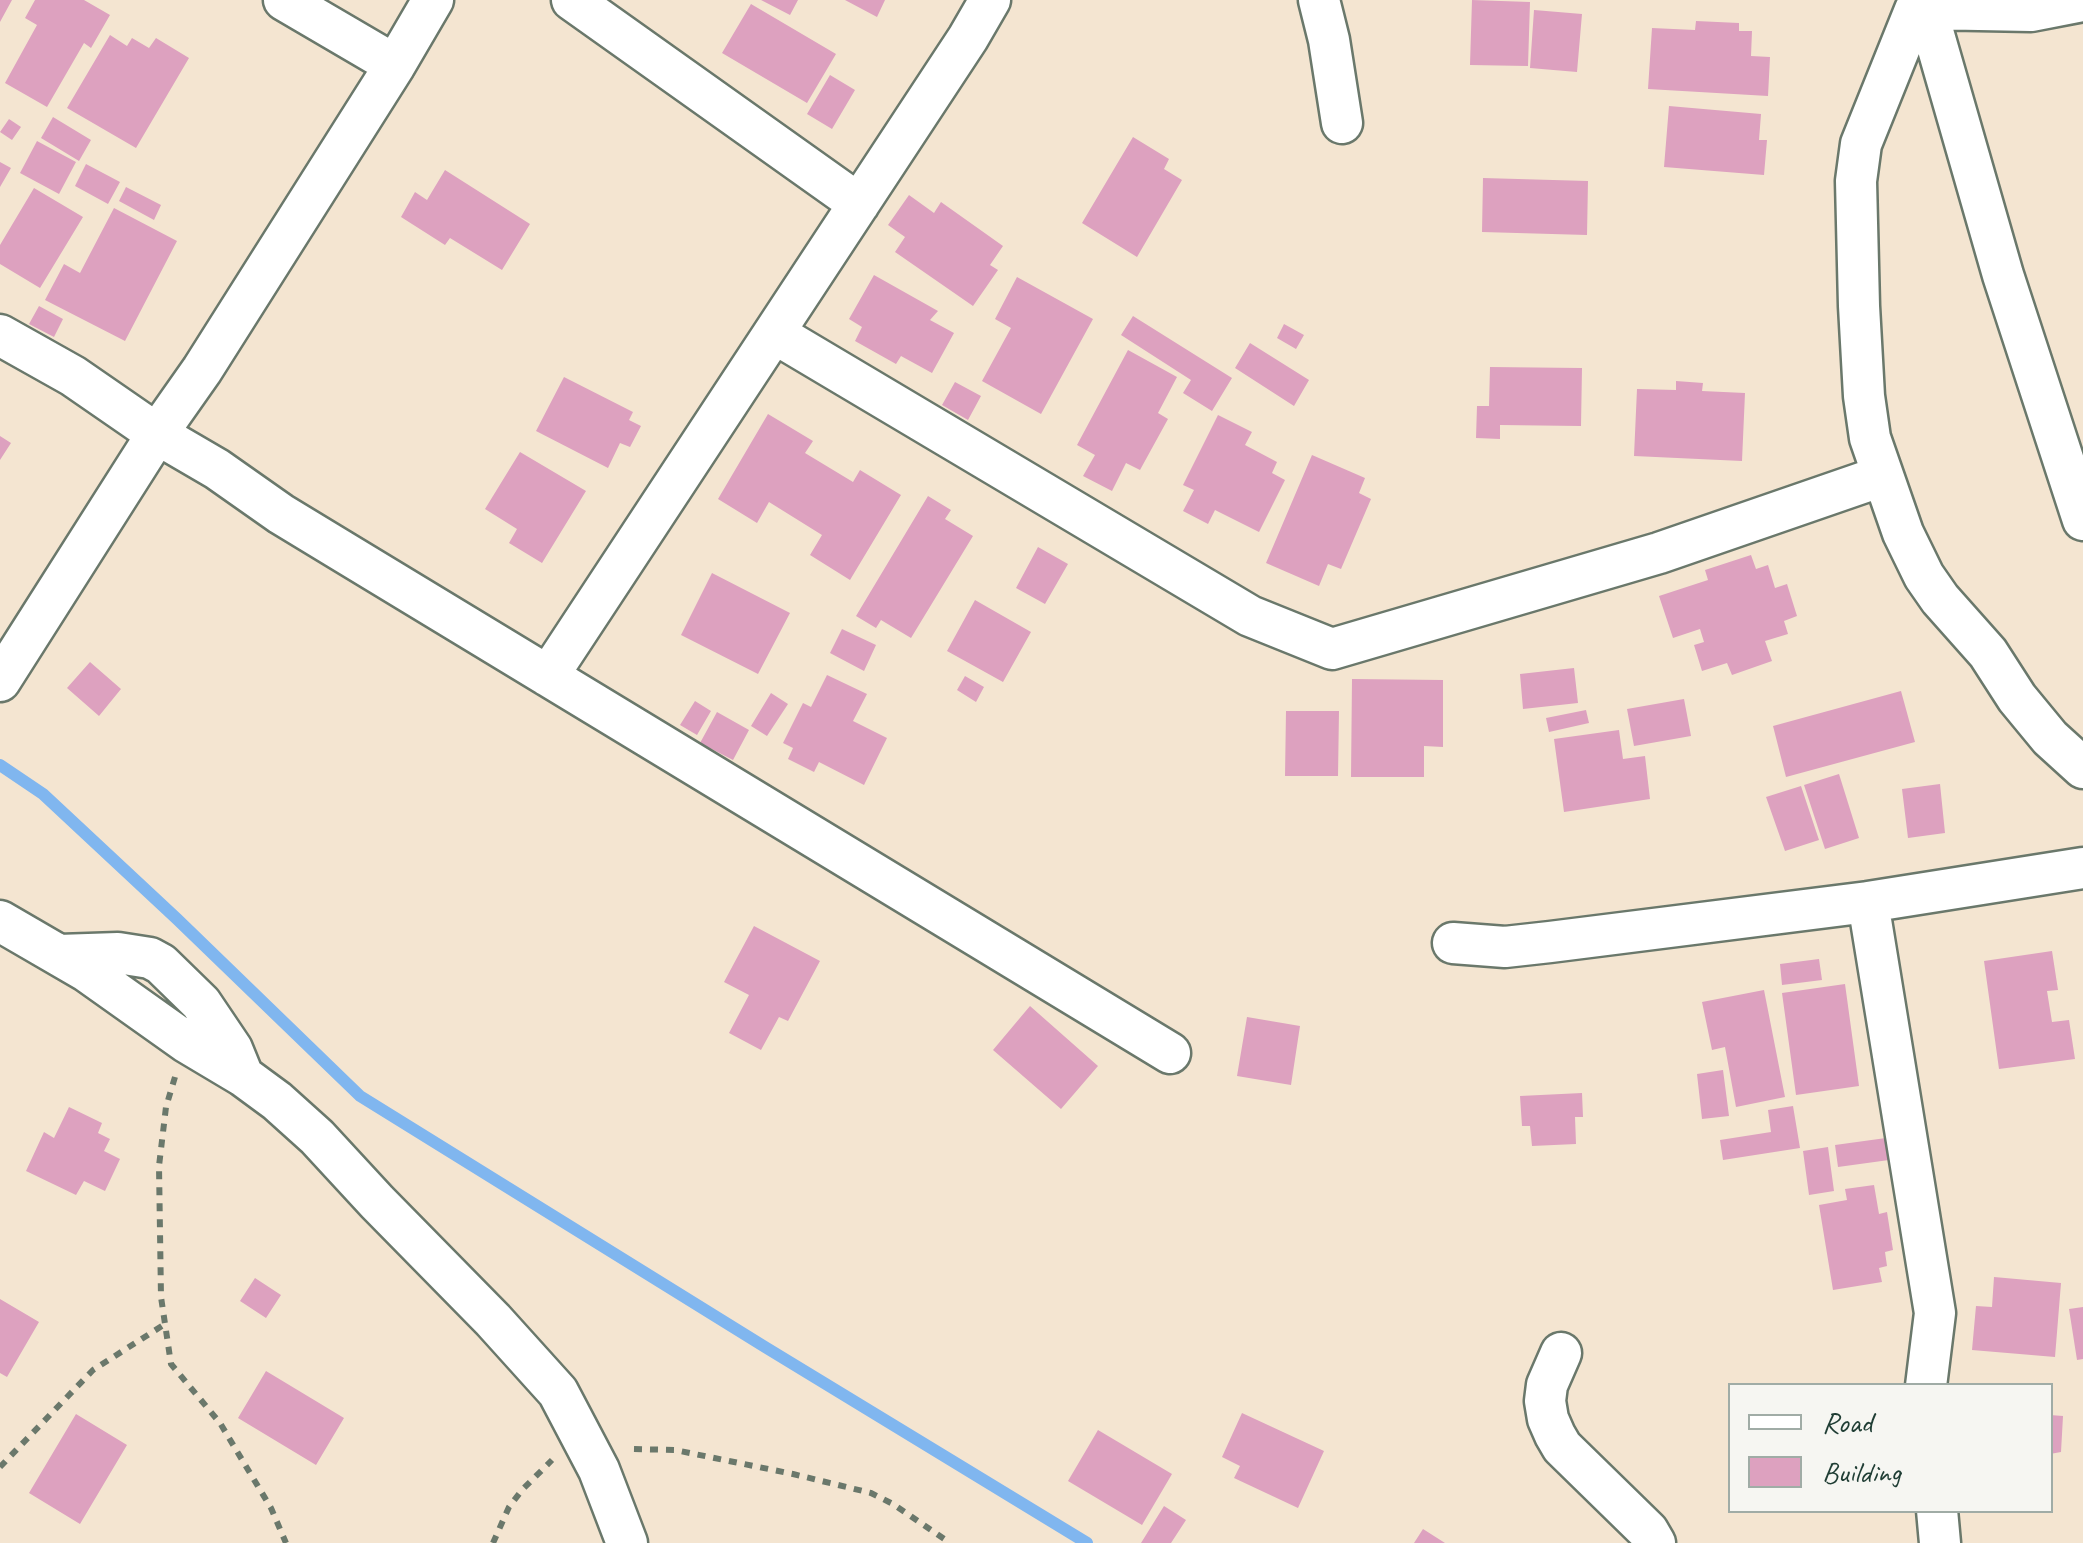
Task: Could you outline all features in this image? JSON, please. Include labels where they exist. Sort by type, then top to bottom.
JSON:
[{"type":"street","points":[[284,0],[394,66]]},
{"type":"street","points":[[0,681],[202,370],[434,0]]},
{"type":"street","points":[[572,0],[859,204]]},
{"type":"street","points":[[548,676],[990,0]]},
{"type":"street","points":[[1319,0],[1342,123]]},
{"type":"street","points":[[1922,6],[2031,11],[2083,1]]},
{"type":"street","points":[[1922,6],[1862,144],[1856,181],[1864,396],[1870,438],[1903,533],[1924,576],[1940,600],[1988,653],[2050,738],[2083,768]]},
{"type":"street","points":[[1922,6],[2083,520]]},
{"type":"street","points":[[774,333],[1250,616],[1332,649],[1658,552],[1882,476]]},
{"type":"street","points":[[0,335],[73,376],[281,514],[1170,1053]]},
{"type":"street","points":[[1453,944],[1505,947],[1868,902],[2083,868]]},
{"type":"street","points":[[1868,902],[1935,1313],[1926,1383]]},
{"type":"street","points":[[0,922],[59,955],[243,1076],[277,1100],[317,1137],[558,1392],[599,1470],[627,1543]]},
{"type":"street","points":[[59,955],[118,953],[150,958],[160,964],[201,1003],[232,1049],[243,1076]]},
{"type":"street","points":[[1561,1353],[1546,1385],[1548,1419],[1555,1435],[1562,1447],[1655,1543]]},
{"type":"street","points":[[1937,1513],[1940,1543]]},
{"type":"path","points":[[186,1042],[166,1107],[159,1166],[161,1297],[171,1364],[220,1423],[271,1508],[286,1543]]},
{"type":"path","points":[[0,1468],[94,1370],[165,1324]]},
{"type":"path","points":[[493,1543],[515,1498],[584,1440],[675,1450],[871,1493],[894,1504],[950,1543]]},
{"type":"building","points":[[0,0],[12,0],[0,22]]},
{"type":"building","points":[[35,0],[84,0],[110,15],[91,48],[84,43],[47,107],[5,83],[37,25],[25,18]]},
{"type":"building","points":[[761,0],[798,0],[790,15]]},
{"type":"building","points":[[845,0],[885,0],[877,17]]},
{"type":"building","points":[[1472,0],[1530,2],[1528,66],[1470,65]]},
{"type":"building","points":[[751,4],[836,54],[807,103],[722,53]]},
{"type":"building","points":[[1534,10],[1582,14],[1577,72],[1530,68]]},
{"type":"building","points":[[1696,21],[1739,23],[1739,31],[1752,31],[1751,56],[1770,57],[1768,96],[1648,89],[1652,28],[1695,30]]},
{"type":"building","points":[[110,35],[127,46],[132,38],[149,48],[156,38],[189,58],[136,148],[67,108]]},
{"type":"building","points":[[830,75],[855,90],[832,129],[807,114]]},
{"type":"building","points":[[1669,106],[1761,114],[1759,140],[1767,140],[1764,175],[1664,167]]},
{"type":"building","points":[[53,117],[91,140],[79,161],[41,138]]},
{"type":"building","points":[[9,119],[21,127],[12,140],[0,132]]},
{"type":"building","points":[[1133,137],[1169,159],[1164,169],[1182,180],[1137,257],[1082,223]]},
{"type":"building","points":[[37,141],[76,162],[59,194],[20,173]]},
{"type":"building","points":[[0,162],[11,168],[0,187]]},
{"type":"building","points":[[86,164],[120,182],[108,204],[75,186]]},
{"type":"building","points":[[445,170],[530,224],[502,270],[450,238],[445,245],[401,217],[415,192],[427,200]]},
{"type":"building","points":[[1483,178],[1588,181],[1587,235],[1482,232]]},
{"type":"building","points":[[126,187],[161,205],[154,220],[119,201]]},
{"type":"building","points":[[34,188],[83,217],[40,288],[0,264],[0,245]]},
{"type":"building","points":[[909,195],[934,213],[941,202],[1003,246],[990,265],[998,270],[973,306],[895,252],[905,237],[888,225]]},
{"type":"building","points":[[114,208],[177,241],[125,341],[45,300],[64,264],[80,273]]},
{"type":"building","points":[[874,275],[938,311],[930,320],[954,333],[932,373],[901,356],[896,364],[855,341],[862,327],[849,319]]},
{"type":"building","points":[[1017,277],[1093,319],[1041,414],[982,381],[1011,328],[995,319]]},
{"type":"building","points":[[39,306],[63,319],[54,337],[29,324]]},
{"type":"building","points":[[1133,316],[1232,378],[1212,411],[1183,393],[1191,380],[1121,335]]},
{"type":"building","points":[[1284,324],[1304,335],[1296,349],[1277,338]]},
{"type":"building","points":[[1250,343],[1309,380],[1294,406],[1235,368]]},
{"type":"building","points":[[1128,350],[1177,377],[1158,413],[1168,419],[1140,470],[1126,463],[1112,491],[1083,476],[1095,455],[1077,445]]},
{"type":"building","points":[[1490,367],[1582,368],[1581,426],[1500,425],[1500,439],[1476,438],[1477,406],[1489,406]]},
{"type":"building","points":[[564,377],[633,412],[629,420],[641,426],[630,447],[620,443],[608,468],[536,431]]},
{"type":"building","points":[[1676,381],[1703,383],[1702,391],[1745,393],[1742,461],[1634,456],[1637,389],[1676,390]]},
{"type":"building","points":[[955,382],[981,396],[968,420],[942,405]]},
{"type":"building","points":[[768,414],[813,441],[805,453],[853,482],[860,470],[901,495],[850,580],[810,555],[822,535],[769,502],[757,523],[718,499]]},
{"type":"building","points":[[1218,415],[1252,432],[1245,445],[1277,462],[1272,473],[1285,480],[1259,532],[1215,510],[1208,524],[1183,511],[1194,490],[1183,485]]},
{"type":"building","points":[[0,436],[11,443],[0,460]]},
{"type":"building","points":[[520,452],[586,491],[542,563],[509,543],[517,529],[485,509]]},
{"type":"building","points":[[1312,455],[1365,478],[1359,493],[1371,499],[1341,569],[1328,564],[1319,586],[1266,563]]},
{"type":"building","points":[[928,496],[951,510],[945,519],[973,536],[911,638],[881,620],[876,628],[856,616]]},
{"type":"building","points":[[1038,547],[1068,564],[1045,604],[1016,588]]},
{"type":"building","points":[[1751,555],[1756,569],[1768,565],[1775,588],[1787,584],[1797,616],[1784,621],[1788,634],[1765,641],[1772,661],[1732,675],[1727,663],[1702,671],[1694,645],[1704,642],[1700,629],[1673,638],[1659,596],[1708,580],[1705,570]]},
{"type":"building","points":[[712,573],[790,613],[758,674],[681,635]]},
{"type":"building","points":[[975,600],[1031,632],[1003,682],[947,651]]},
{"type":"building","points":[[842,629],[876,645],[864,671],[830,653]]},
{"type":"building","points":[[90,662],[121,689],[99,716],[67,688]]},
{"type":"building","points":[[1574,668],[1578,703],[1523,709],[1520,674]]},
{"type":"building","points":[[827,675],[867,694],[853,721],[887,738],[864,785],[819,762],[814,772],[788,759],[793,748],[783,743],[803,703],[811,707]]},
{"type":"building","points":[[965,676],[984,687],[976,702],[957,690]]},
{"type":"building","points":[[1352,679],[1443,680],[1443,747],[1424,746],[1424,777],[1351,777]]},
{"type":"building","points":[[1901,691],[1915,742],[1786,777],[1773,726]]},
{"type":"building","points":[[771,693],[788,704],[767,736],[751,726]]},
{"type":"building","points":[[1684,699],[1691,736],[1634,746],[1627,709]]},
{"type":"building","points":[[695,701],[711,711],[697,735],[680,725]]},
{"type":"building","points":[[1586,710],[1589,723],[1549,732],[1546,718]]},
{"type":"building","points":[[1286,711],[1339,711],[1338,776],[1285,776]]},
{"type":"building","points":[[717,712],[749,730],[733,760],[700,743]]},
{"type":"building","points":[[1619,730],[1623,759],[1645,756],[1650,799],[1564,812],[1554,739]]},
{"type":"building","points":[[1839,774],[1859,838],[1825,849],[1804,785]]},
{"type":"building","points":[[1940,784],[1945,833],[1908,838],[1902,789]]},
{"type":"building","points":[[1801,786],[1819,840],[1785,851],[1766,797]]},
{"type":"building","points":[[754,926],[820,961],[788,1021],[779,1017],[761,1050],[729,1033],[749,995],[724,982]]},
{"type":"building","points":[[2052,951],[2058,990],[2047,991],[2052,1022],[2069,1020],[2075,1059],[1999,1069],[1984,961]]},
{"type":"building","points":[[1819,959],[1822,980],[1782,985],[1780,964]]},
{"type":"building","points":[[1845,984],[1859,1086],[1796,1095],[1782,993]]},
{"type":"building","points":[[1764,990],[1785,1097],[1736,1107],[1725,1047],[1712,1050],[1702,1002]]},
{"type":"building","points":[[1030,1006],[1098,1066],[1061,1109],[993,1050]]},
{"type":"building","points":[[1247,1017],[1300,1026],[1291,1085],[1237,1076]]},
{"type":"building","points":[[1723,1070],[1729,1116],[1702,1119],[1697,1074]]},
{"type":"building","points":[[1582,1093],[1583,1117],[1575,1117],[1576,1144],[1532,1146],[1530,1126],[1522,1126],[1520,1096]]},
{"type":"building","points":[[1793,1106],[1800,1148],[1723,1160],[1720,1140],[1771,1132],[1768,1110]]},
{"type":"building","points":[[69,1107],[102,1123],[98,1133],[110,1139],[104,1151],[120,1159],[105,1191],[84,1181],[76,1195],[26,1171],[44,1132],[54,1138]]},
{"type":"building","points":[[1886,1138],[1889,1160],[1838,1167],[1835,1145]]},
{"type":"building","points":[[1828,1147],[1834,1191],[1809,1195],[1803,1151]]},
{"type":"building","points":[[1874,1185],[1879,1214],[1887,1212],[1893,1250],[1885,1252],[1887,1266],[1879,1268],[1882,1282],[1833,1290],[1819,1205],[1847,1200],[1845,1189]]},
{"type":"building","points":[[1994,1277],[2061,1283],[2055,1357],[1972,1350],[1976,1306],[1992,1307]]},
{"type":"building","points":[[255,1278],[281,1295],[266,1318],[240,1301]]},
{"type":"building","points":[[0,1299],[39,1322],[7,1377],[0,1373]]},
{"type":"building","points":[[2083,1307],[2083,1359],[2077,1360],[2069,1309]]},
{"type":"building","points":[[266,1371],[344,1418],[316,1465],[238,1418]]},
{"type":"building","points":[[1242,1413],[1324,1451],[1298,1508],[1234,1478],[1240,1466],[1222,1457]]},
{"type":"building","points":[[76,1414],[127,1445],[80,1524],[29,1493]]},
{"type":"building","points":[[2053,1415],[2063,1416],[2061,1452],[2053,1453]]},
{"type":"building","points":[[1098,1430],[1172,1474],[1142,1525],[1068,1481]]},
{"type":"building","points":[[1164,1506],[1186,1520],[1171,1543],[1141,1543]]},
{"type":"building","points":[[1423,1529],[1445,1543],[1414,1543]]},
{"type":"waterway","points":[[0,765],[43,794],[360,1096],[1087,1543]]}]
